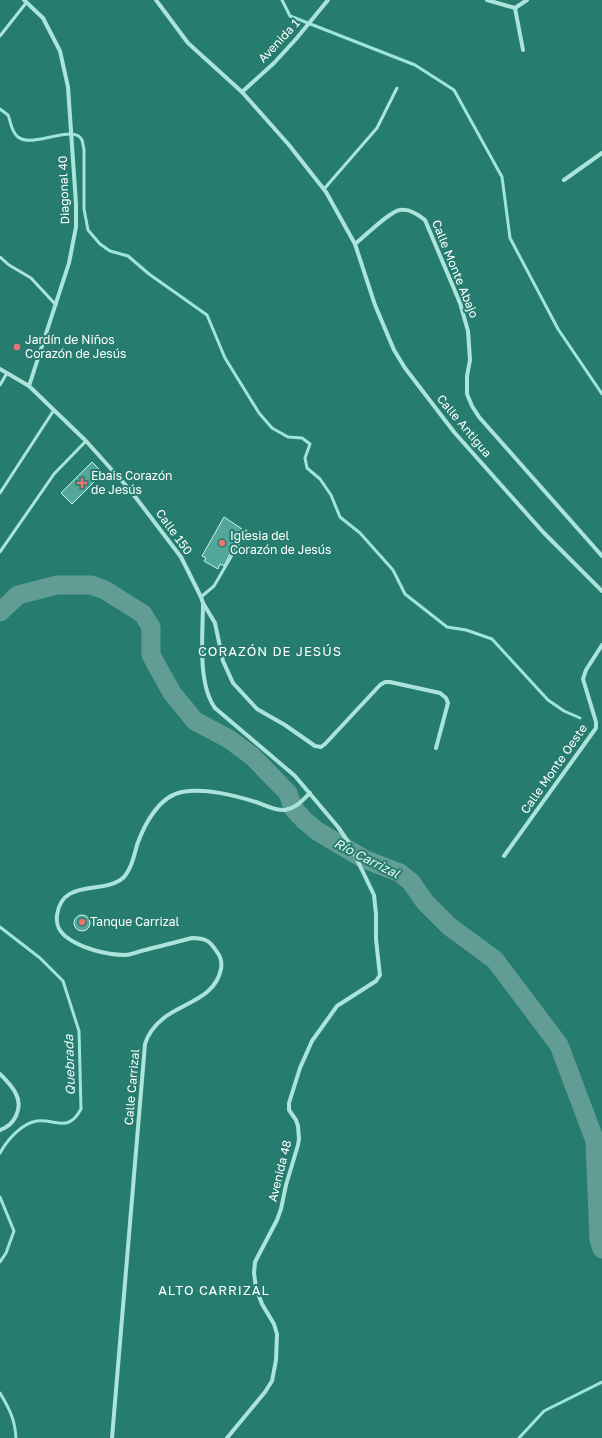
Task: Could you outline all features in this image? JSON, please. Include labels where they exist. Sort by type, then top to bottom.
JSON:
[{"type":"street","points":[[156,0],[188,43],[242,92],[289,145],[324,189],[355,244]]},
{"type":"street","name":"Avenida 1","points":[[242,92],[274,63],[328,0]]},
{"type":"street","points":[[487,0],[516,8]]},
{"type":"street","points":[[516,8],[527,0]]},
{"type":"street","name":"Diagonal 40","points":[[25,1],[43,18],[60,51],[68,88],[76,204],[76,227],[69,263],[29,386]]},
{"type":"street","points":[[516,8],[523,50]]},
{"type":"street","points":[[564,180],[602,153]]},
{"type":"street","name":"Calle Monte Abajo","points":[[355,244],[391,214],[399,210],[406,210],[425,220],[460,303],[468,331],[470,360],[467,376],[467,394],[472,406],[479,417],[602,556]]},
{"type":"street","name":"Calle Antigua","points":[[355,244],[375,305],[394,350],[405,368],[464,443],[543,532],[602,591]]},
{"type":"street","name":"Calle 150","points":[[0,369],[29,386],[86,441],[130,490],[181,557],[203,603],[203,675],[210,700],[215,708],[295,776],[310,794]]},
{"type":"street","points":[[203,603],[215,623],[223,661],[233,683],[257,709],[285,725],[315,746],[321,747],[325,744],[380,685],[385,682],[390,682],[440,694],[446,698],[448,704],[436,748]]},
{"type":"street","name":"Calle Monte Oeste","points":[[504,856],[596,728],[596,722],[583,678],[586,670],[602,645]]},
{"type":"street","name":"Calle Carrizal","points":[[112,1438],[145,1044],[148,1036],[164,1017],[205,994],[214,985],[219,976],[221,966],[220,956],[213,945],[204,938],[192,938],[126,955],[107,953],[86,947],[70,940],[60,931],[57,921],[58,910],[63,899],[71,893],[81,889],[114,883],[119,881],[127,874],[146,826],[159,807],[169,796],[181,792],[198,790],[236,797],[283,810],[293,808],[310,794]]},
{"type":"street","name":"Avenida 48","points":[[227,1438],[265,1392],[272,1380],[276,1360],[277,1334],[272,1320],[262,1304],[256,1288],[254,1273],[255,1262],[277,1220],[281,1209],[286,1185],[298,1145],[298,1126],[289,1110],[289,1103],[300,1068],[312,1041],[337,1006],[376,981],[380,975],[376,939],[374,895],[349,843],[338,827],[310,794]]},
{"type":"street","points":[[0,1074],[16,1094],[19,1110],[14,1120],[4,1129],[0,1130]]},
{"type":"lane","points":[[0,36],[25,1]]},
{"type":"lane","points":[[324,189],[377,128],[397,88]]},
{"type":"lane","points":[[0,257],[9,265],[31,278],[56,305]]},
{"type":"lane","points":[[0,385],[7,373]]},
{"type":"lane","points":[[0,493],[54,410]]},
{"type":"lane","points":[[0,552],[54,474],[86,441]]},
{"type":"lane","points":[[201,597],[214,586],[246,531]]},
{"type":"building","points":[[92,462],[103,473],[72,504],[61,493]]},
{"type":"building","points":[[224,517],[242,529],[224,566],[220,564],[218,569],[204,561],[206,558],[202,556]]},
{"type":"building","name":"Tanque Carrizal","points":[[79,915],[85,915],[90,920],[88,929],[85,931],[79,931],[74,926],[74,920]]},
{"type":"waterway","points":[[282,0],[290,16],[415,65],[454,90],[502,177],[510,238],[558,329],[602,394]]},
{"type":"waterway","points":[[0,109],[8,115],[16,135],[25,140],[43,139],[71,134],[78,135],[82,140],[84,149],[84,209],[88,230],[100,244],[110,251],[128,256],[149,274],[207,315],[225,358],[259,413],[272,428],[288,437],[302,438],[310,444],[305,458],[307,468],[320,479],[331,495],[340,517],[360,533],[393,570],[405,594],[447,627],[466,630],[492,639],[548,700],[564,711],[580,718]]},
{"type":"waterway","name":"Río Carrizal","points":[[0,612],[18,595],[57,585],[91,585],[105,590],[143,614],[151,627],[151,655],[172,693],[195,721],[229,739],[252,756],[288,793],[293,808],[317,831],[364,859],[400,873],[411,882],[425,902],[449,926],[495,960],[559,1045],[595,1141],[599,1240],[602,1249]]},
{"type":"waterway","name":"Quebrada","points":[[0,927],[40,958],[63,981],[79,1031],[81,1109],[76,1116],[67,1123],[44,1121],[31,1122],[16,1133],[0,1153]]},
{"type":"waterway","name":"Quebrada","points":[[0,1197],[14,1231],[6,1253],[0,1262]]},
{"type":"waterway","points":[[519,1438],[544,1411],[602,1382]]},
{"type":"waterway","name":"Quebrada","points":[[0,1393],[11,1414],[16,1438]]},
{"type":"place","name":"Jardín de Niños Corazón de Jesús","points":[[17,347]]},
{"type":"place","name":"Ebais Corazón de Jesús","points":[[82,483]]},
{"type":"place","name":"Iglesia del Corazón de Jesús","points":[[222,543]]},
{"type":"place","name":"Tanque Carrizal","points":[[82,922]]},
{"type":"district","name":"CORAZÓN DE JESÚS","points":[[270,651]]},
{"type":"district","name":"ALTO CARRIZAL","points":[[214,1290]]}]
